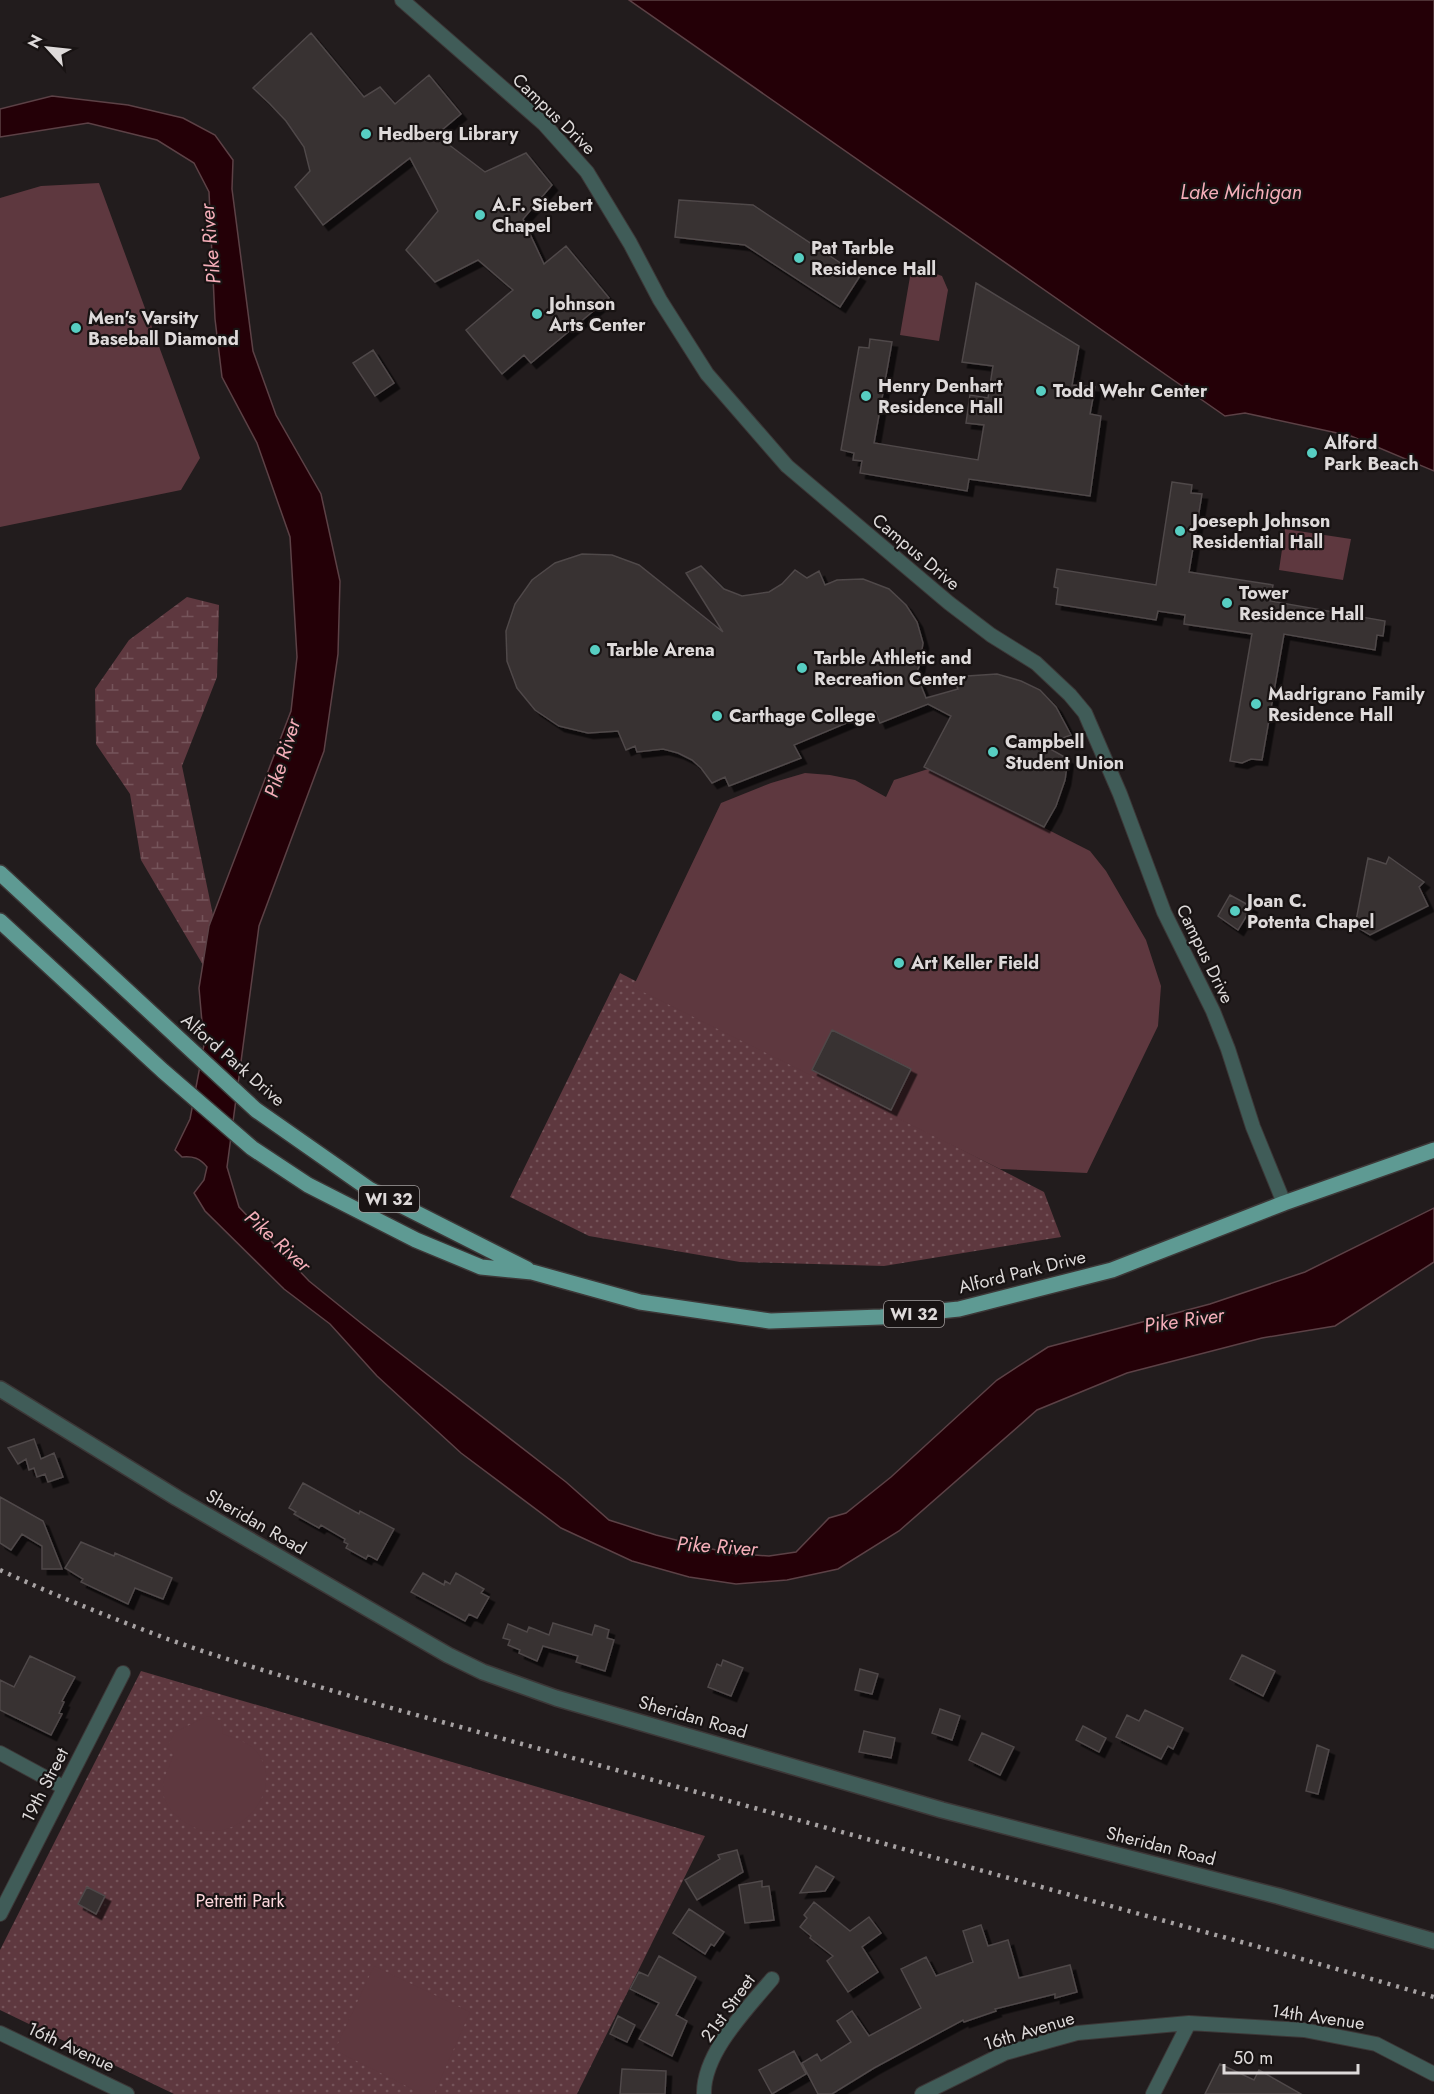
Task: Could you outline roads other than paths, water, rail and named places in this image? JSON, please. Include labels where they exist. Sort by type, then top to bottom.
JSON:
[{"type":"main road","name":"Alford Park Drive","points":[[0,873],[255,1110],[369,1189],[532,1272]]},
{"type":"main road","name":"Alford Park Drive","points":[[0,921],[163,1071],[252,1148],[308,1185],[416,1240],[481,1267],[532,1272],[640,1302],[770,1321],[880,1317],[959,1309],[1112,1270],[1284,1203],[1434,1149]]},
{"type":"street","name":"Campus Drive","points":[[402,0],[544,124],[587,172],[630,243],[660,300],[707,374],[787,466],[949,603],[991,635],[1036,663],[1070,695],[1084,713],[1120,794],[1164,912],[1213,1011],[1228,1049],[1256,1136],[1284,1203]]},
{"type":"street","name":"Sheridan Road","points":[[0,1389],[177,1498],[438,1649],[483,1672],[556,1698],[942,1810],[1278,1896],[1434,1941]]},
{"type":"street","name":"19th Street","points":[[0,1914],[123,1673]]},
{"type":"street","points":[[0,1753],[63,1787]]},
{"type":"street","name":"21st Street","points":[[704,2094],[704,2084],[712,2062],[726,2038],[772,1979]]},
{"type":"street","points":[[1153,2094],[1189,2023]]},
{"type":"street","name":"14th Avenue","points":[[1189,2023],[1304,2030],[1377,2043],[1434,2074]]},
{"type":"street","name":"16th Avenue","points":[[922,2094],[1005,2053],[1077,2033],[1189,2023]]},
{"type":"street","name":"16th Avenue","points":[[0,2033],[128,2094]]},
{"type":"water","name":"Lake Michigan","points":[[629,0],[1434,0],[1434,471],[1351,436],[1245,413],[1225,416]]},
{"type":"water","name":"Pike River","points":[[52,96],[128,105],[183,118],[215,135],[233,160],[232,189],[253,351],[276,415],[321,494],[340,581],[338,654],[324,751],[259,926],[227,1167],[239,1207],[309,1281],[566,1482],[609,1520],[656,1535],[728,1553],[769,1556],[796,1552],[829,1518],[846,1513],[891,1477],[997,1380],[1048,1347],[1210,1304],[1305,1272],[1434,1208],[1434,1262],[1335,1326],[1262,1338],[1127,1373],[1037,1410],[899,1531],[838,1569],[787,1580],[736,1584],[689,1577],[632,1561],[561,1528],[461,1453],[377,1376],[330,1324],[284,1289],[205,1211],[194,1193],[204,1180],[207,1167],[196,1158],[182,1157],[175,1150],[190,1119],[204,1045],[199,988],[209,926],[291,711],[297,657],[290,537],[257,443],[222,377],[215,319],[209,192],[194,163],[157,140],[88,123],[0,137],[0,109]]},
{"type":"railway","points":[[0,1570],[82,1606],[165,1638],[274,1674],[1434,1997]]},
{"type":"place","name":"Hedberg Library","points":[[366,134]]},
{"type":"place","name":"A.F. Siebert Chapel","points":[[480,215]]},
{"type":"place","name":"Pat Tarble Residence Hall","points":[[799,258]]},
{"type":"place","name":"Johnson Arts Center","points":[[537,314]]},
{"type":"place","name":"Men's Varsity Baseball Diamond","points":[[76,328]]},
{"type":"place","name":"Todd Wehr Center","points":[[1041,391]]},
{"type":"place","name":"Henry Denhart Residence Hall","points":[[866,396]]},
{"type":"place","name":"Alford Park Beach","points":[[1312,453]]},
{"type":"place","name":"Joeseph Johnson Residential Hall","points":[[1180,531]]},
{"type":"place","name":"Tower Residence Hall","points":[[1227,603]]},
{"type":"place","name":"Tarble Arena","points":[[595,650]]},
{"type":"place","name":"Tarble Athletic and Recreation Center","points":[[802,668]]},
{"type":"place","name":"Madrigrano Family Residence Hall","points":[[1256,704]]},
{"type":"place","name":"Carthage College","points":[[717,716]]},
{"type":"place","name":"Campbell Student Union","points":[[993,752]]},
{"type":"place","name":"Joan C. Potenta Chapel","points":[[1235,911]]},
{"type":"place","name":"Art Keller Field","points":[[899,963]]},
{"type":"park label","name":"Petretti Park","points":[[240,1901]]}]
